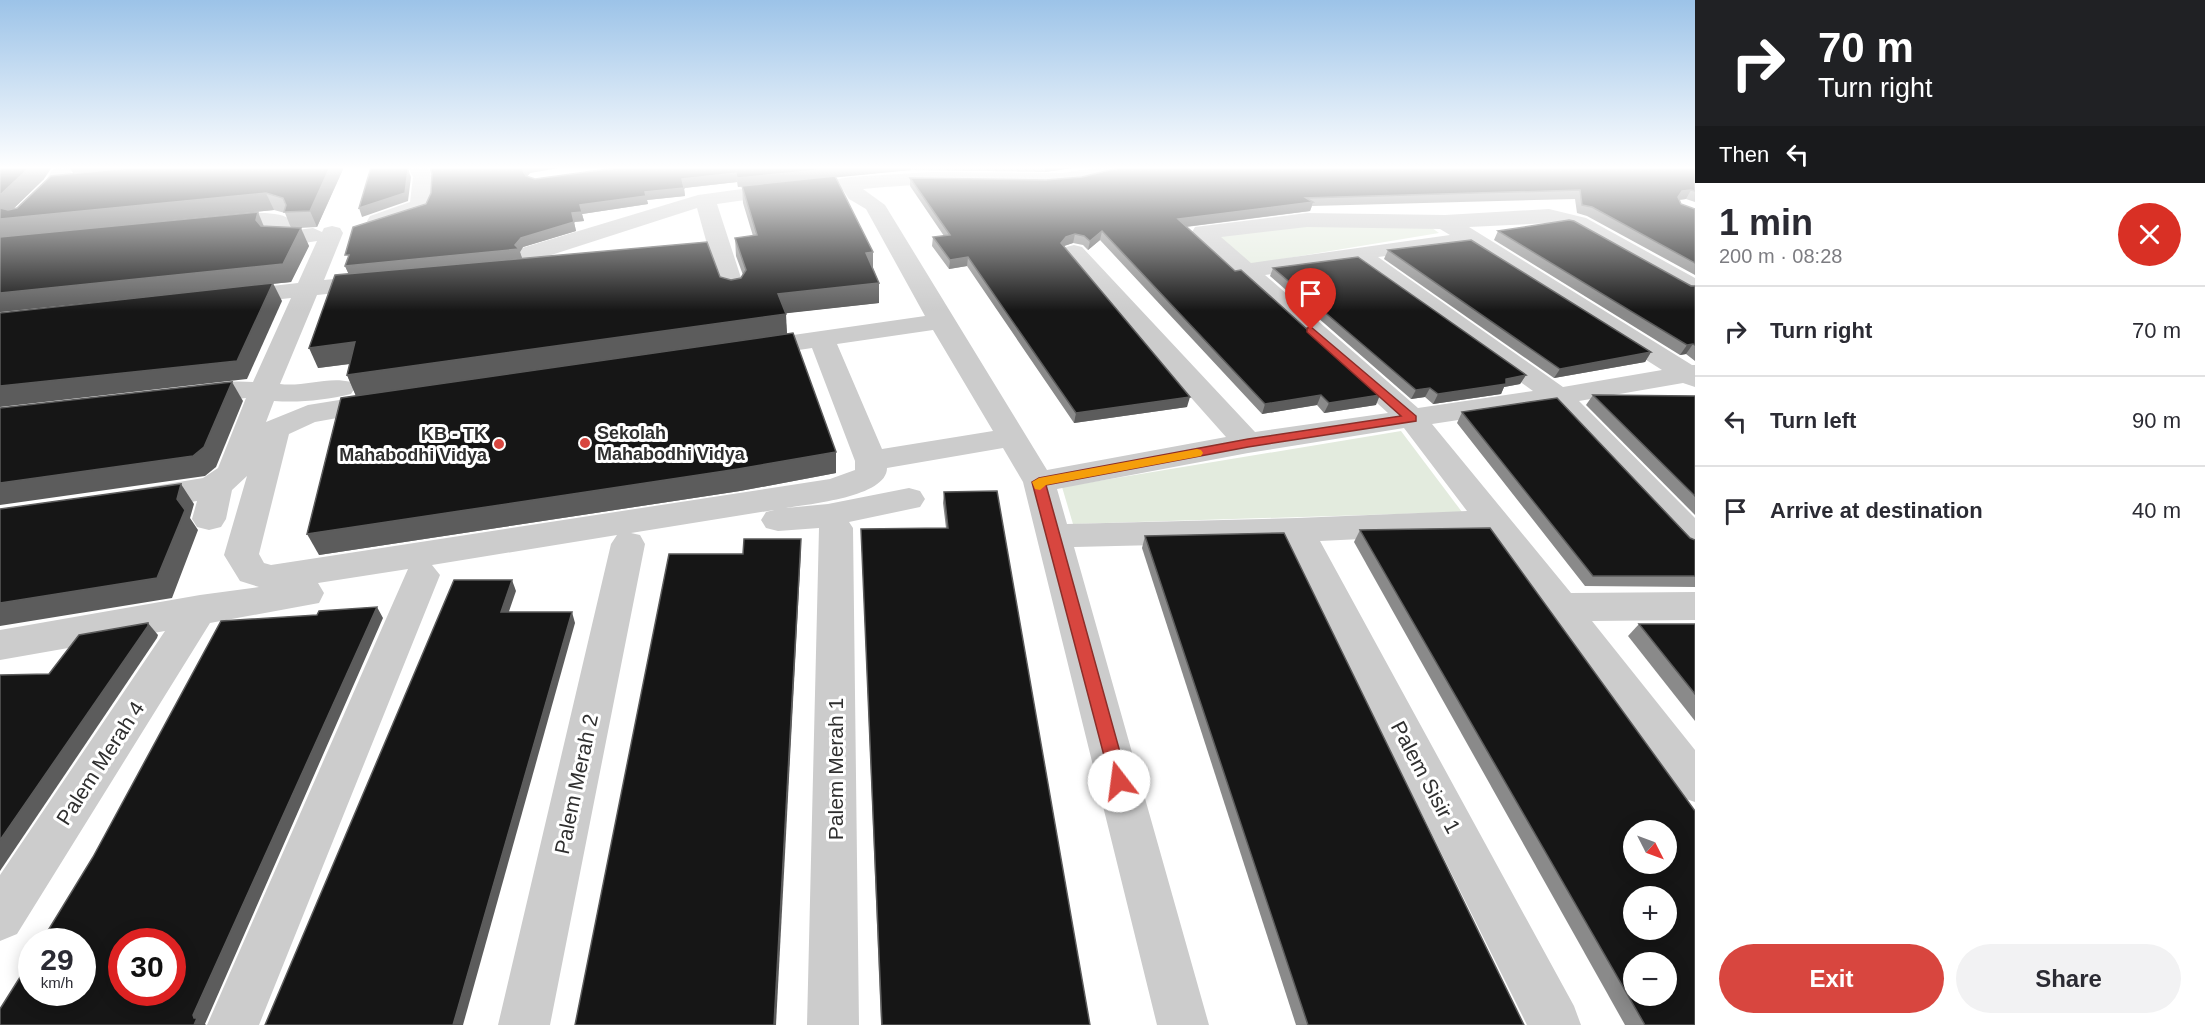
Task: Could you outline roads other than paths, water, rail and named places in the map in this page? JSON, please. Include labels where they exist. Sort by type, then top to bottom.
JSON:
[{"type":"street","points":[[18,218],[22,215]]},
{"type":"street","points":[[190,226],[274,219],[280,221],[277,236],[288,238],[349,229],[400,215]]},
{"type":"street","points":[[572,263],[457,273],[506,262],[655,215]]},
{"type":"street","points":[[710,215],[733,290]]},
{"type":"street","points":[[879,215],[1039,482],[1183,1025]]},
{"type":"street","points":[[1695,288],[1578,223],[1549,216],[1445,222],[1307,220],[1203,232],[1244,272],[1411,418],[1561,607],[1695,783]]},
{"type":"street","points":[[1445,222],[1693,375]]},
{"type":"street","points":[[113,502],[203,489],[217,484],[231,474],[263,391],[308,290],[349,229]]},
{"type":"street","points":[[1244,272],[1357,253],[1470,239]]},
{"type":"street","points":[[641,257],[722,249]]},
{"type":"street","points":[[1074,252],[1248,443]]},
{"type":"street","points":[[1357,253],[1558,396],[1695,539]]},
{"type":"street","points":[[213,299],[400,280]]},
{"type":"street","points":[[727,345],[941,321]]},
{"type":"street","points":[[171,397],[240,389],[292,394],[403,389],[308,414],[275,429],[241,555],[252,572],[271,578],[830,490],[859,482],[871,475],[872,461],[827,332]]},
{"type":"street","points":[[1039,482],[1248,443],[1693,375]]},
{"type":"street","points":[[872,461],[1011,437]]},
{"type":"street","points":[[209,519],[217,484]]},
{"type":"street","points":[[0,645],[200,609],[807,515],[828,515],[909,499]]},
{"type":"street","name":"Palem Merah 1","points":[[828,515],[836,528],[833,1025]]},
{"type":"street","points":[[1054,536],[1297,530],[1493,520]]},
{"type":"street","name":"Palem Sisir 1","points":[[1297,530],[1555,1025]]},
{"type":"street","name":"Palem Merah 2","points":[[524,1025],[628,543]]},
{"type":"street","points":[[233,1025],[422,575]]},
{"type":"street","points":[[1561,607],[1695,606]]},
{"type":"street","name":"Palem Merah 4","points":[[0,917],[200,609]]},
{"type":"place","name":"Sekolah Mahabodhi Vidya","points":[[585,443]]},
{"type":"place","name":"KB - TK Mahabodhi Vidya","points":[[499,444]]}]
